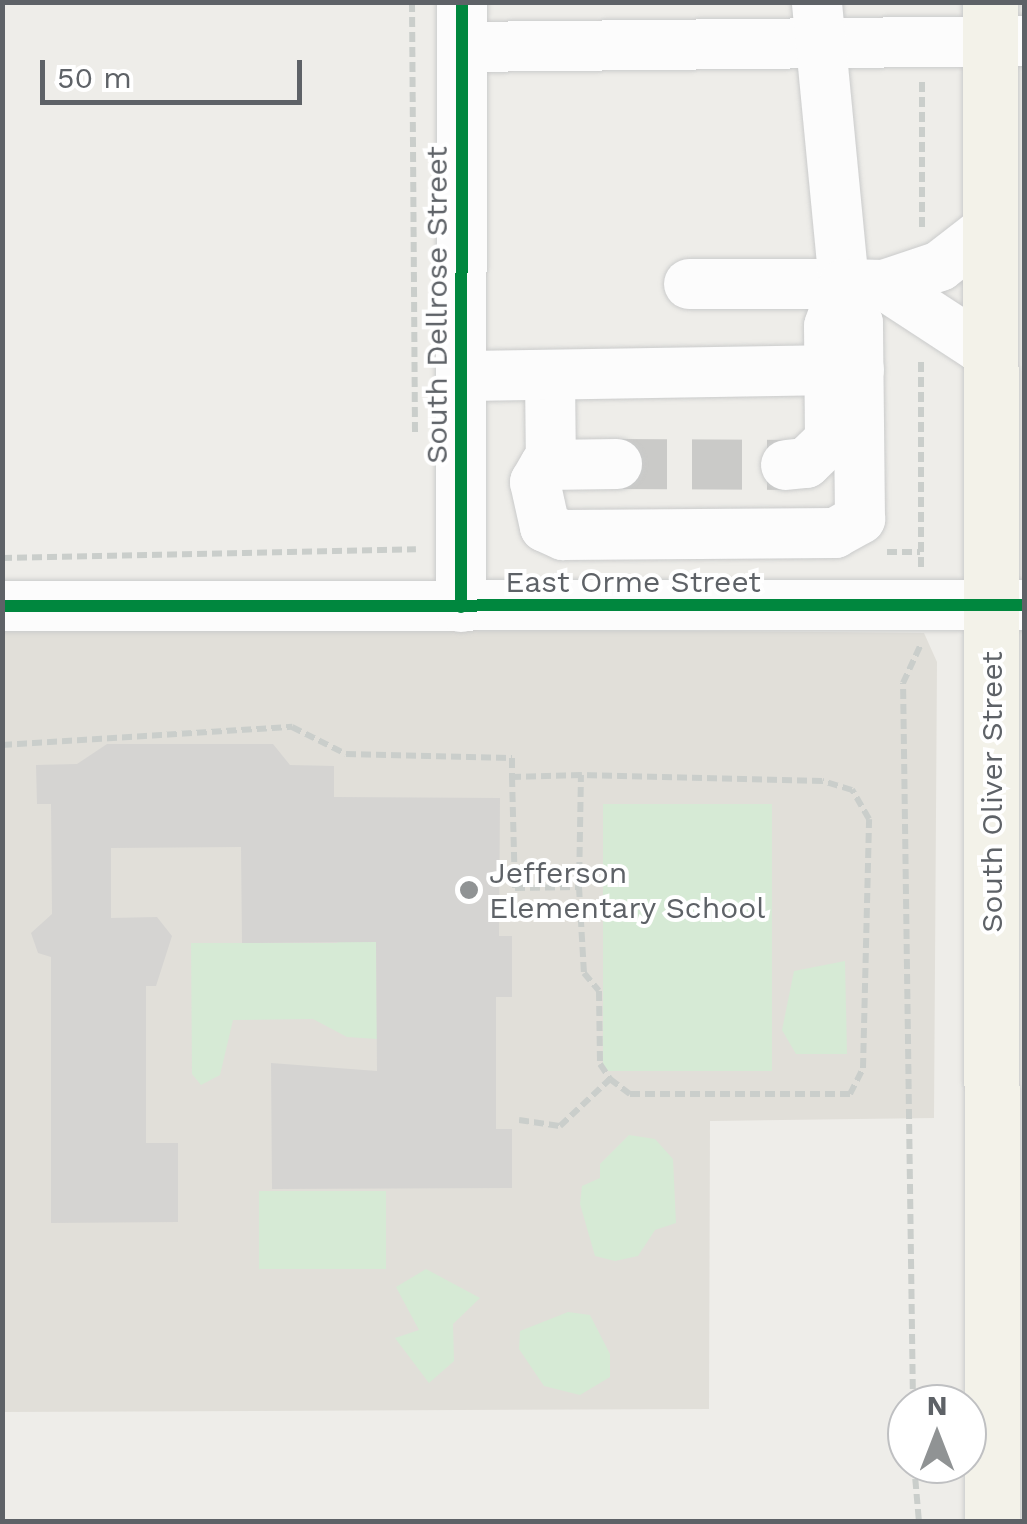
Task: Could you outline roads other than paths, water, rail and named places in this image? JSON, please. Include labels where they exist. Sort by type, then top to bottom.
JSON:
[{"type":"main road","name":"South Oliver Street","points":[[992,1522],[1009,1250],[1008,606],[990,354],[988,228],[1001,28]]},
{"type":"street","points":[[818,23],[878,290]]},
{"type":"street","points":[[462,25],[818,23],[923,41],[1001,28]]},
{"type":"street","name":"South Dellrose Street","points":[[461,607],[462,25]]},
{"type":"street","points":[[550,375],[550,465],[535,482],[536,509],[562,535],[834,532],[860,519],[844,370],[829,326],[878,290],[940,266],[988,228]]},
{"type":"street","points":[[689,284],[878,290],[990,354]]},
{"type":"street","points":[[462,376],[844,370]]},
{"type":"street","points":[[786,465],[806,463],[830,440],[844,370]]},
{"type":"street","points":[[550,465],[618,464]]},
{"type":"street","name":"East Orme Street","points":[[2,606],[1008,606]]},
{"type":"tunnel","points":[[617,464],[786,465]]},
{"type":"place","name":"Jefferson Elementary School","points":[[469,890]]}]
